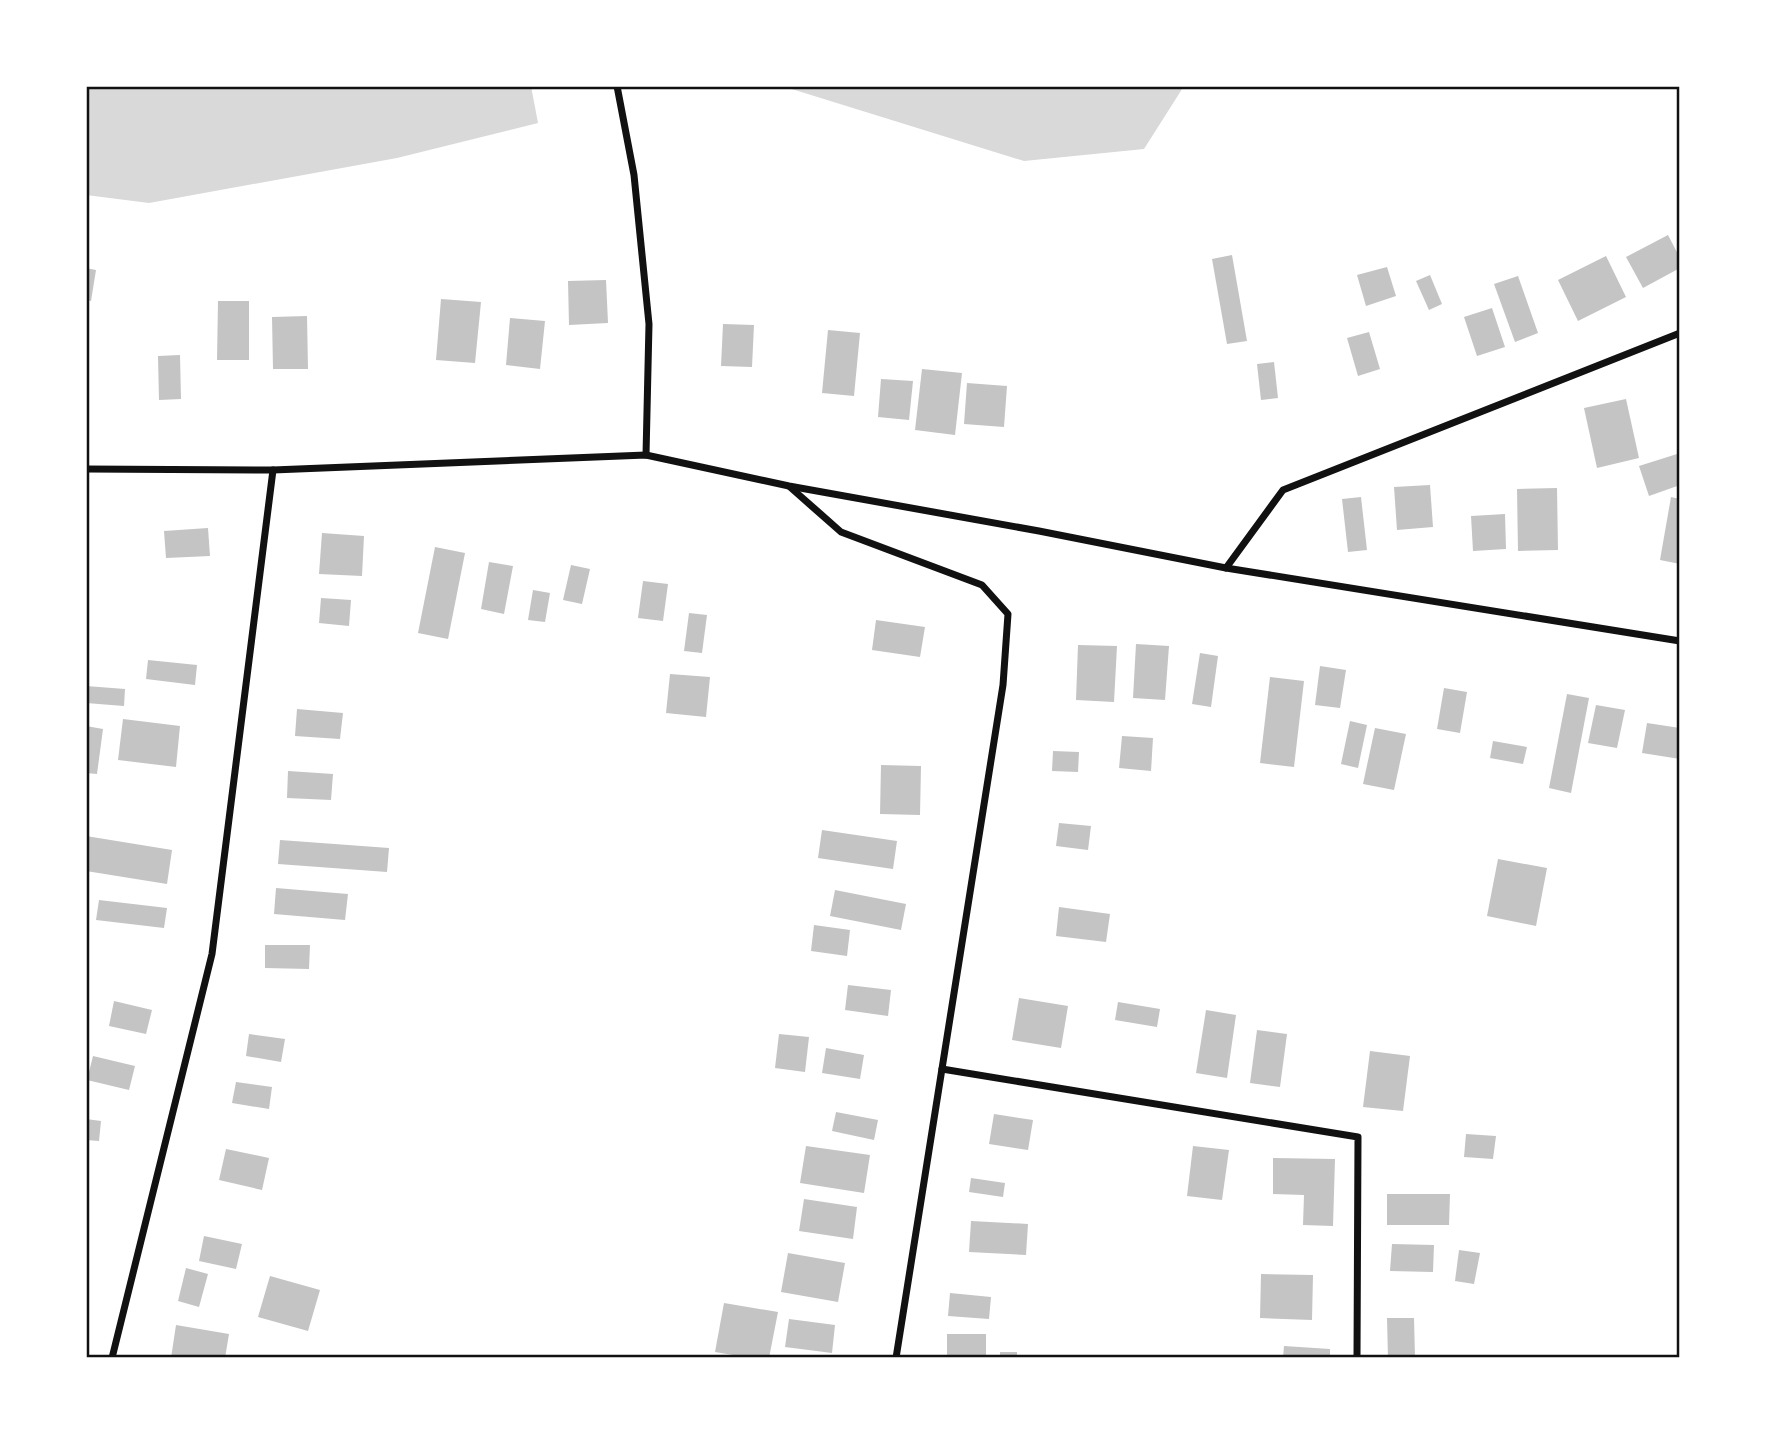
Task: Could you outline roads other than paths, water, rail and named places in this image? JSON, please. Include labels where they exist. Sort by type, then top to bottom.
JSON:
[{"type":"street","points":[[617,86],[634,175],[649,324],[646,454]]},
{"type":"street","points":[[1226,568],[1283,490],[1680,333]]},
{"type":"street","points":[[86,469],[273,470],[646,454],[789,486],[1039,530],[1226,568],[1680,641]]},
{"type":"street","points":[[112,1358],[212,954],[273,470]]},
{"type":"street","points":[[789,486],[841,532],[982,585],[1008,614],[1003,685],[895,1358]]},
{"type":"street","points":[[942,1069],[1359,1137],[1357,1358]]}]
